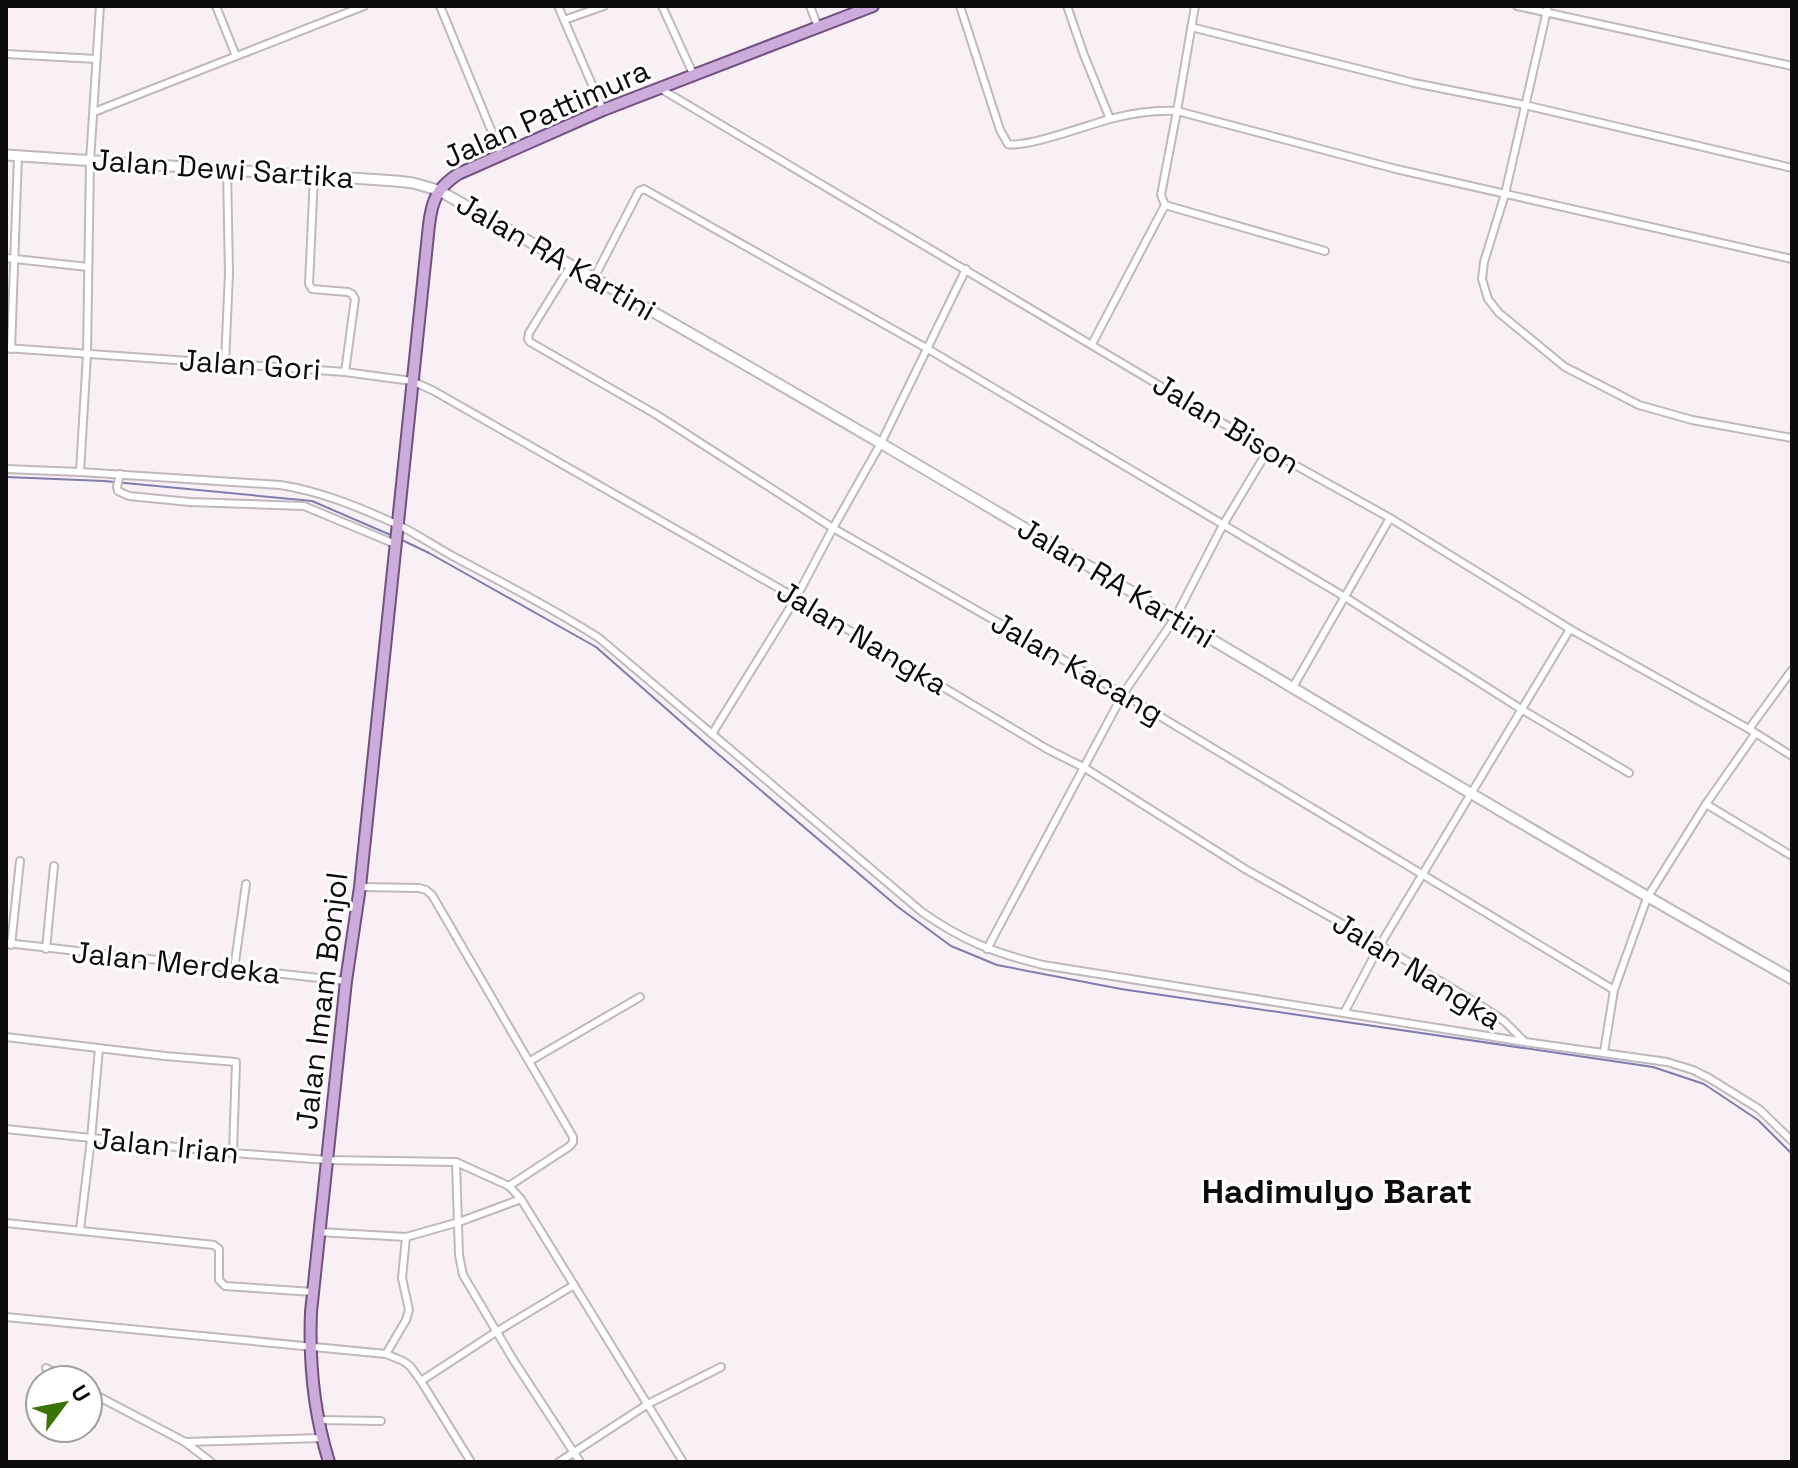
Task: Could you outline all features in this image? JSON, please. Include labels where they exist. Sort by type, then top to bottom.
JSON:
[{"type":"main road","name":"Jalan Pattimura","points":[[395,544],[429,225],[438,190],[458,174],[603,110],[873,6]]},
{"type":"main road","name":"Jalan Dewi Sartika","points":[[6,155],[405,182],[438,190]]},
{"type":"main road","name":"Jalan RA Kartini","points":[[438,190],[881,443],[1469,794],[1792,979]]},
{"type":"main road","name":"Jalan Imam Bonjol","points":[[329,1462],[319,1420],[310,1347],[313,1292],[346,981],[360,887],[395,544]]},
{"type":"street","points":[[80,472],[87,354],[90,161],[100,6]]},
{"type":"street","points":[[216,6],[236,56]]},
{"type":"street","points":[[94,112],[364,6]]},
{"type":"street","points":[[440,6],[501,154]]},
{"type":"street","points":[[558,6],[603,110]]},
{"type":"street","points":[[564,20],[604,6]]},
{"type":"street","points":[[662,6],[694,76]]},
{"type":"street","points":[[810,6],[818,27]]},
{"type":"street","points":[[960,6],[1000,130],[1008,144],[1013,146],[1110,119],[1143,112],[1177,111],[1396,169],[1792,259]]},
{"type":"street","points":[[1067,6],[1110,119]]},
{"type":"street","points":[[1092,344],[1165,205],[1161,195],[1195,6]]},
{"type":"street","points":[[1517,6],[1548,9],[1792,66]]},
{"type":"street","points":[[1548,9],[1505,194],[1484,262],[1482,279],[1488,299],[1499,313],[1565,367],[1639,405],[1692,420],[1792,438]]},
{"type":"street","points":[[1191,27],[1414,83],[1525,105],[1792,168]]},
{"type":"street","points":[[6,54],[96,59]]},
{"type":"street","name":"Jalan Bison","points":[[661,89],[1268,450],[1390,518],[1570,629],[1792,756]]},
{"type":"street","points":[[8,348],[10,258],[18,156]]},
{"type":"street","points":[[225,363],[229,273],[227,169]]},
{"type":"street","points":[[314,176],[309,284],[312,289],[348,292],[355,299],[345,372]]},
{"type":"street","points":[[594,278],[639,191],[644,189],[928,349],[1345,597],[1521,709],[1629,773]]},
{"type":"street","points":[[1165,205],[1325,251]]},
{"type":"street","points":[[10,258],[88,267]]},
{"type":"street","name":"Jalan Kacang","points":[[571,265],[529,333],[530,342],[657,415],[833,528],[1123,694],[1614,990]]},
{"type":"street","points":[[712,734],[796,598],[881,443],[966,269]]},
{"type":"street","name":"Jalan Gori","points":[[8,348],[345,372],[412,381]]},
{"type":"street","name":"Jalan Nangka","points":[[412,381],[796,598],[1085,768],[1245,869],[1380,945],[1504,1021],[1525,1042]]},
{"type":"street","points":[[987,949],[1123,694],[1175,618],[1223,525],[1268,450]]},
{"type":"street","name":"Jalan Nangka","points":[[6,469],[246,482],[300,488],[331,497],[397,525],[563,614],[599,638],[922,912],[987,949],[1043,965],[1525,1042]]},
{"type":"street","points":[[120,476],[119,493],[129,496],[190,502],[304,506],[395,544]]},
{"type":"street","points":[[1293,687],[1390,518]]},
{"type":"street","points":[[1344,1013],[1422,873],[1570,629]]},
{"type":"street","points":[[1749,729],[1792,670]]},
{"type":"street","points":[[1604,1052],[1614,990],[1647,898],[1706,804],[1755,734]]},
{"type":"street","points":[[1706,804],[1792,856]]},
{"type":"street","points":[[9,944],[20,861]]},
{"type":"street","points":[[46,949],[54,866]]},
{"type":"street","points":[[234,969],[246,884]]},
{"type":"street","points":[[360,887],[419,888],[429,892],[573,1137],[570,1146],[509,1186]]},
{"type":"street","name":"Jalan Merdeka","points":[[9,944],[346,981]]},
{"type":"street","points":[[530,1061],[640,997]]},
{"type":"street","points":[[6,1037],[236,1062],[233,1153]]},
{"type":"street","points":[[1525,1042],[1667,1062],[1693,1070],[1759,1109],[1792,1141]]},
{"type":"street","points":[[80,1230],[99,1048]]},
{"type":"street","name":"Jalan Irian","points":[[6,1129],[327,1160],[456,1162]]},
{"type":"street","points":[[580,1462],[463,1275],[459,1255],[456,1162],[509,1186],[521,1199],[683,1462]]},
{"type":"street","points":[[318,1232],[406,1237],[521,1199]]},
{"type":"street","points":[[6,1223],[214,1245],[219,1249],[219,1280],[225,1286],[313,1292]]},
{"type":"street","points":[[386,1354],[409,1310],[402,1278],[406,1237]]},
{"type":"street","points":[[421,1381],[574,1285]]},
{"type":"street","points":[[6,1317],[386,1354],[403,1361],[421,1381],[471,1462]]},
{"type":"street","points":[[559,1462],[648,1404],[721,1367]]},
{"type":"street","points":[[104,1399],[185,1442],[211,1462]]},
{"type":"street","points":[[319,1420],[381,1421]]},
{"type":"street","points":[[185,1442],[322,1438]]},
{"type":"waterway","points":[[6,477],[104,481],[312,501],[393,536]]},
{"type":"waterway","points":[[402,540],[596,647],[898,907],[951,946],[997,965],[1121,989],[1653,1067],[1704,1084],[1758,1120],[1792,1154]]},
{"type":"district","name":"Hadimulyo Barat","points":[[1337,1191]]}]
